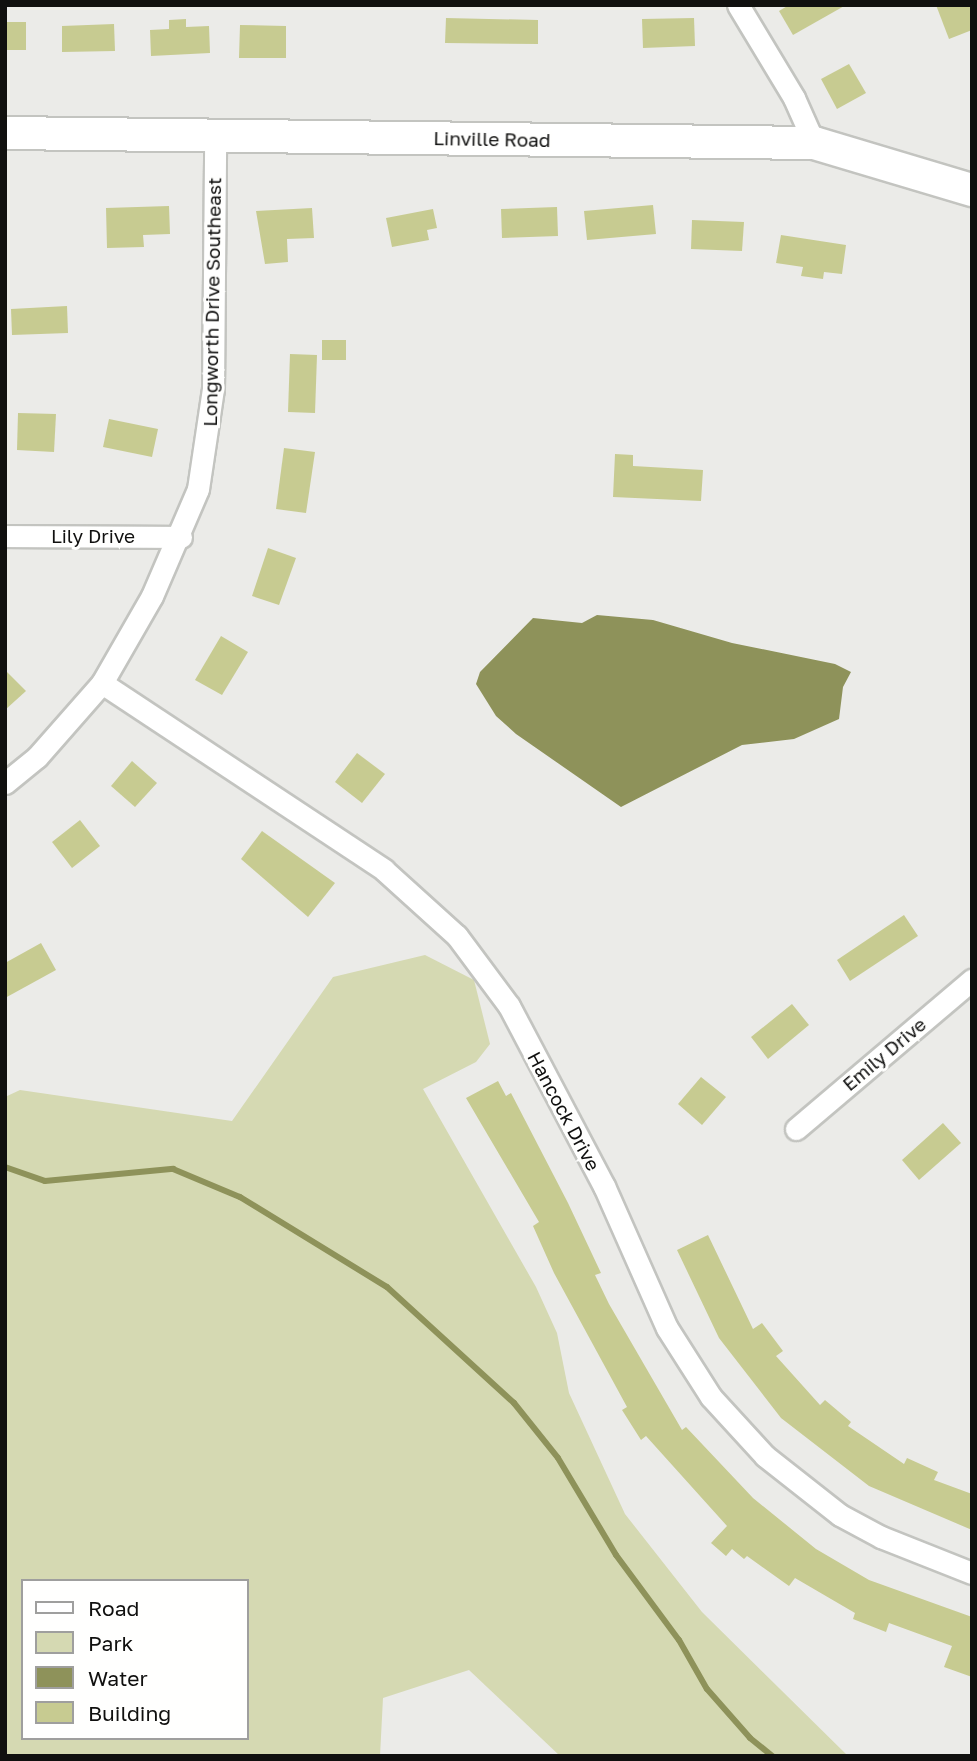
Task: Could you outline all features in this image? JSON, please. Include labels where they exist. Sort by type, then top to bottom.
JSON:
[{"type":"main road","name":"Linville Road","points":[[5,133],[814,144],[972,190]]},
{"type":"street","points":[[738,5],[794,98],[814,144]]},
{"type":"street","name":"Longworth Drive Southeast","points":[[5,783],[37,757],[103,683],[181,537],[209,440],[215,338],[215,135]]},
{"type":"street","name":"Lily Drive","points":[[5,536],[181,537]]},
{"type":"street","name":"Hancock Drive","points":[[103,683],[384,870],[448,927],[487,971],[509,1006],[604,1186],[667,1328],[711,1397],[765,1456],[840,1515],[881,1537],[972,1573]]},
{"type":"street","name":"Emily Drive","points":[[796,1129],[972,980]]},
{"type":"green space","points":[[425,955],[474,980],[490,1044],[476,1062],[423,1089],[536,1287],[557,1333],[569,1393],[625,1514],[702,1612],[848,1756],[560,1756],[469,1670],[383,1698],[380,1756],[5,1756],[5,1097],[20,1090],[232,1121],[333,977]]},
{"type":"water","points":[[597,615],[653,620],[732,643],[835,664],[851,672],[843,687],[839,719],[794,739],[742,745],[621,807],[516,734],[496,716],[476,684],[480,672],[533,618],[582,623]]},
{"type":"building","points":[[789,5],[846,5],[793,35],[779,11]]},
{"type":"building","points":[[936,5],[972,5],[972,30],[949,39]]},
{"type":"building","points":[[446,18],[538,20],[538,44],[445,43]]},
{"type":"building","points":[[694,18],[695,46],[643,48],[642,19]]},
{"type":"building","points":[[186,19],[186,27],[209,26],[210,53],[151,56],[150,30],[169,29],[169,20]]},
{"type":"building","points":[[5,22],[26,22],[26,50],[5,50]]},
{"type":"building","points":[[114,24],[115,51],[62,52],[62,26]]},
{"type":"building","points":[[240,25],[286,26],[286,58],[239,58]]},
{"type":"building","points":[[849,64],[866,93],[837,109],[821,79]]},
{"type":"building","points":[[653,205],[656,234],[587,240],[584,211]]},
{"type":"building","points":[[169,206],[170,234],[143,235],[144,247],[107,248],[106,208]]},
{"type":"building","points":[[557,207],[558,236],[502,238],[501,209]]},
{"type":"building","points":[[312,208],[314,238],[287,239],[288,262],[265,264],[256,211]]},
{"type":"building","points":[[433,209],[437,228],[427,230],[429,240],[392,247],[386,218]]},
{"type":"building","points":[[692,220],[744,222],[742,251],[691,249]]},
{"type":"building","points":[[781,235],[846,245],[842,274],[824,272],[823,279],[801,276],[803,267],[776,263]]},
{"type":"building","points":[[67,306],[68,333],[12,335],[11,309]]},
{"type":"building","points":[[322,340],[346,340],[346,360],[322,360]]},
{"type":"building","points":[[290,354],[317,355],[315,413],[288,412]]},
{"type":"building","points":[[18,413],[56,414],[54,452],[17,450]]},
{"type":"building","points":[[109,419],[158,429],[152,457],[103,447]]},
{"type":"building","points":[[284,448],[315,452],[306,513],[276,509]]},
{"type":"building","points":[[615,454],[633,455],[633,466],[703,470],[701,501],[613,497]]},
{"type":"building","points":[[268,548],[296,558],[279,605],[252,596]]},
{"type":"building","points":[[221,636],[248,652],[222,695],[195,680]]},
{"type":"building","points":[[5,670],[26,691],[5,710]]},
{"type":"building","points":[[357,753],[385,774],[362,803],[335,782]]},
{"type":"building","points":[[132,761],[157,783],[135,807],[111,786]]},
{"type":"building","points":[[80,820],[100,846],[72,868],[52,842]]},
{"type":"building","points":[[262,831],[335,883],[308,917],[241,859]]},
{"type":"building","points":[[904,915],[918,936],[850,981],[837,960]]},
{"type":"building","points":[[41,943],[56,970],[5,998],[5,963]]},
{"type":"building","points":[[792,1004],[809,1025],[768,1059],[751,1037]]},
{"type":"building","points":[[701,1077],[726,1097],[702,1125],[678,1104]]},
{"type":"building","points":[[498,1081],[506,1096],[511,1093],[601,1273],[595,1275],[609,1304],[682,1430],[686,1427],[753,1498],[816,1549],[869,1580],[972,1617],[972,1677],[944,1667],[952,1646],[889,1623],[886,1632],[853,1619],[855,1613],[795,1578],[789,1586],[747,1556],[744,1559],[732,1549],[726,1556],[711,1543],[727,1526],[646,1436],[641,1440],[622,1410],[627,1407],[554,1273],[533,1226],[539,1222],[466,1098]]},
{"type":"building","points":[[943,1123],[961,1143],[919,1180],[902,1160]]},
{"type":"building","points":[[708,1235],[753,1329],[762,1323],[783,1351],[776,1356],[820,1405],[825,1400],[851,1422],[848,1426],[904,1464],[907,1458],[938,1472],[934,1480],[972,1494],[972,1530],[869,1486],[781,1418],[719,1338],[677,1250]]},
{"type":"waterway","points":[[5,1167],[45,1181],[173,1169],[240,1197],[387,1287],[514,1403],[558,1458],[616,1555],[679,1640],[707,1689],[750,1738],[772,1756]]}]
